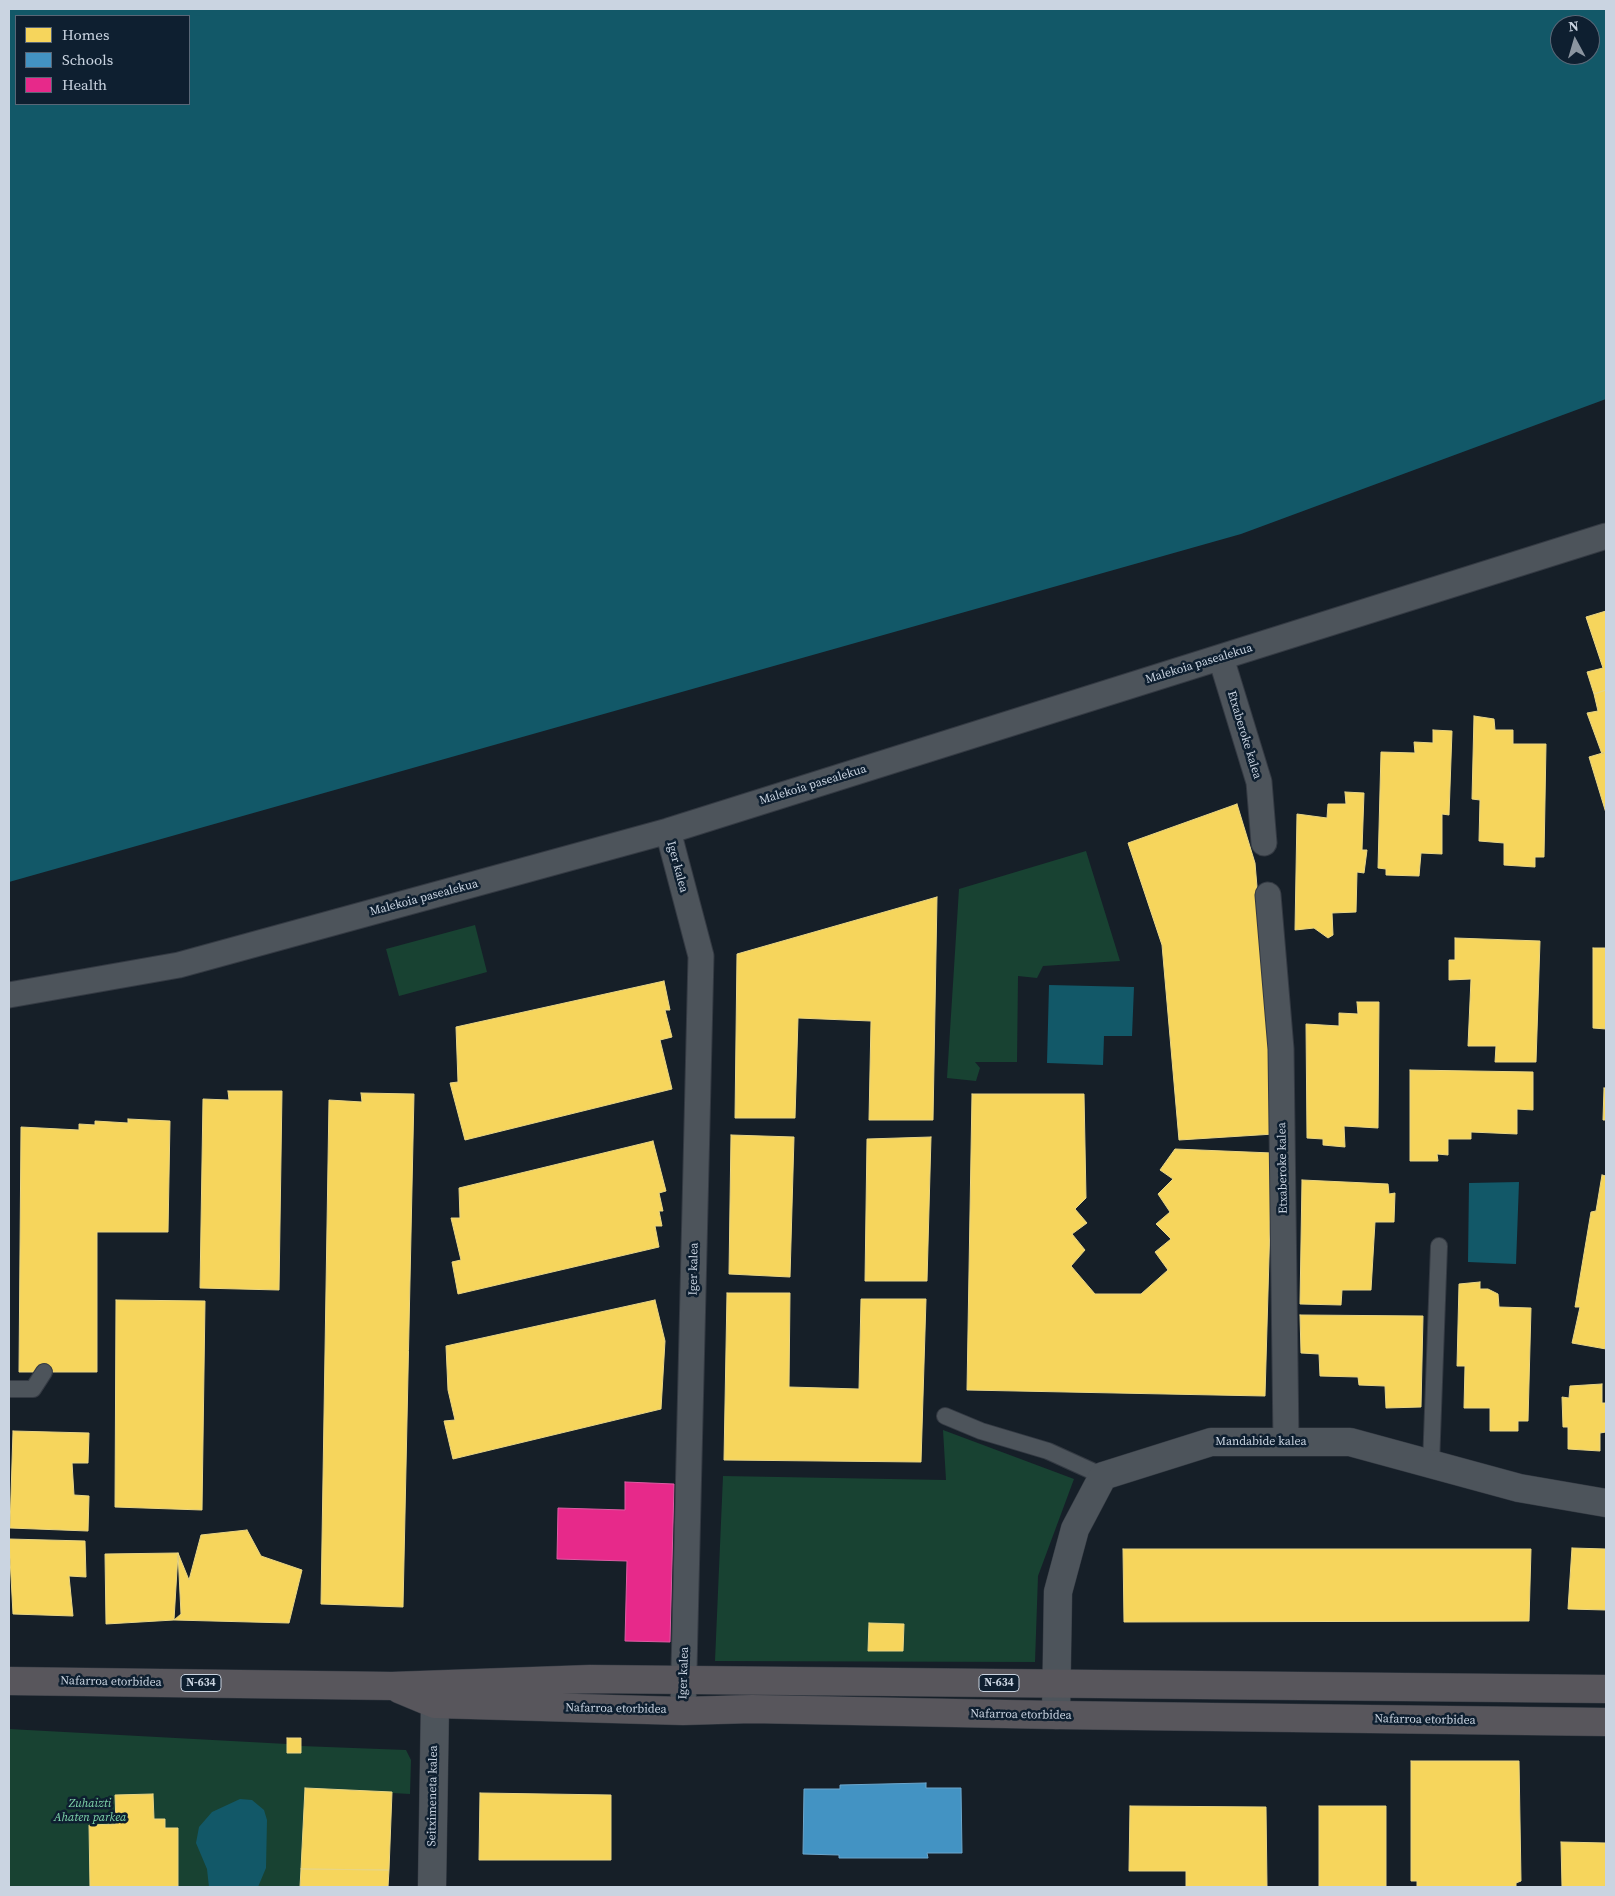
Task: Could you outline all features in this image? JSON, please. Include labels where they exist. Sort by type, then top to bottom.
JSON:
[{"type":"highway","name":"Nafarroa etorbidea","points":[[9,1681],[392,1686],[590,1679],[1606,1689]]},
{"type":"highway","name":"Nafarroa etorbidea","points":[[392,1686],[435,1704],[1056,1716],[1606,1722]]},
{"type":"street","name":"Malekoia pasealekua","points":[[9,995],[179,965],[668,831],[1606,536]]},
{"type":"street","name":"Etxaberoke kalea","points":[[1221,658],[1259,782],[1264,843]]},
{"type":"street","name":"Iger kalea","points":[[668,831],[701,956],[683,1710]]},
{"type":"street","name":"Etxaberoke kalea","points":[[1268,895],[1281,1049],[1286,1442]]},
{"type":"street","name":"Mandabide kalea","points":[[1103,1476],[1211,1442],[1350,1442],[1519,1488],[1606,1503]]},
{"type":"street","points":[[1056,1716],[1058,1592],[1075,1529],[1103,1476]]},
{"type":"street","name":"Nafarroa etorbidea","points":[[435,1704],[461,1696],[559,1694],[590,1679]]},
{"type":"street","name":"Seitximeneta kalea","points":[[432,1887],[435,1704]]},
{"type":"lane","points":[[1431,1464],[1439,1246]]},
{"type":"lane","points":[[9,1389],[32,1389],[44,1372]]},
{"type":"lane","points":[[945,1416],[982,1431],[1048,1451],[1103,1476]]},
{"type":"green space","points":[[1086,851],[1120,961],[1043,966],[1037,978],[1018,976],[1017,1062],[975,1062],[980,1068],[976,1081],[947,1078],[959,889]]},
{"type":"green space","points":[[475,925],[487,972],[399,996],[386,949]]},
{"type":"green space","points":[[943,1430],[1074,1479],[1038,1576],[1035,1662],[715,1661],[723,1476],[946,1480]]},
{"type":"green space","name":"Zuhaizti Ahaten parkea","points":[[9,1729],[287,1744],[287,1753],[300,1753],[301,1746],[406,1750],[411,1760],[410,1794],[306,1788],[300,1887],[9,1887]]},
{"type":"water","points":[[9,9],[1606,9],[1606,399],[1241,534],[9,882]]},
{"type":"water","points":[[1049,985],[1134,987],[1132,1036],[1104,1036],[1103,1065],[1047,1063]]},
{"type":"water","points":[[1519,1182],[1516,1264],[1468,1262],[1469,1183]]},
{"type":"water","points":[[240,1799],[252,1800],[264,1810],[267,1820],[266,1868],[258,1887],[209,1887],[207,1869],[196,1843],[199,1827],[212,1812]]},
{"type":"building: Homes","points":[[1606,611],[1606,690],[1594,694],[1587,672],[1603,668],[1586,617]]},
{"type":"building: Homes","points":[[1606,690],[1606,752],[1602,754],[1587,713],[1598,711],[1594,694]]},
{"type":"building: Homes","points":[[1474,716],[1494,719],[1495,730],[1513,730],[1513,744],[1546,744],[1544,857],[1535,857],[1535,867],[1504,865],[1504,843],[1479,841],[1480,800],[1472,799]]},
{"type":"building: Homes","points":[[1433,730],[1452,731],[1449,815],[1442,814],[1442,854],[1421,853],[1419,876],[1386,875],[1386,869],[1378,868],[1381,752],[1415,753],[1414,742],[1433,743]]},
{"type":"building: Homes","points":[[1606,752],[1606,813],[1589,757]]},
{"type":"building: Homes","points":[[1345,792],[1364,793],[1362,850],[1367,850],[1364,873],[1357,872],[1356,912],[1332,913],[1333,935],[1328,938],[1314,928],[1295,930],[1297,814],[1327,818],[1328,804],[1346,804]]},
{"type":"building: Homes","points":[[1237,804],[1255,863],[1269,1031],[1274,1134],[1179,1140],[1162,945],[1128,843]]},
{"type":"building: Homes","points":[[937,897],[933,1120],[869,1120],[871,1021],[798,1018],[795,1118],[735,1118],[737,954]]},
{"type":"building: Homes","points":[[1455,938],[1540,941],[1536,1062],[1495,1062],[1496,1046],[1468,1046],[1471,979],[1449,980],[1449,960],[1455,960]]},
{"type":"building: Homes","points":[[1593,948],[1606,948],[1606,1029],[1593,1028]]},
{"type":"building: Homes","points":[[664,981],[670,1010],[665,1010],[672,1037],[660,1040],[672,1089],[465,1140],[450,1083],[458,1082],[456,1027]]},
{"type":"building: Homes","points":[[1357,1002],[1379,1002],[1378,1128],[1344,1126],[1345,1147],[1323,1145],[1323,1139],[1307,1138],[1306,1024],[1339,1026],[1339,1013],[1358,1014]]},
{"type":"building: Homes","points":[[1410,1070],[1533,1072],[1533,1110],[1517,1109],[1517,1134],[1471,1132],[1471,1139],[1448,1139],[1448,1155],[1437,1154],[1438,1161],[1410,1161]]},
{"type":"building: Homes","points":[[1604,1088],[1606,1088],[1606,1120],[1603,1120]]},
{"type":"building: Homes","points":[[228,1091],[282,1091],[279,1290],[200,1288],[203,1099],[229,1100]]},
{"type":"building: Homes","points":[[361,1093],[414,1094],[403,1607],[321,1604],[329,1100],[362,1102]]},
{"type":"building: Homes","points":[[972,1094],[1084,1094],[1086,1198],[1075,1209],[1087,1223],[1072,1234],[1085,1250],[1071,1266],[1095,1294],[1141,1294],[1168,1270],[1155,1252],[1171,1239],[1156,1224],[1170,1212],[1158,1194],[1173,1179],[1160,1170],[1175,1149],[1272,1153],[1265,1396],[967,1390]]},
{"type":"building: Homes","points":[[128,1119],[170,1121],[168,1232],[97,1232],[97,1372],[19,1372],[21,1127],[79,1130],[79,1124],[95,1125],[95,1121],[128,1123]]},
{"type":"building: Homes","points":[[731,1135],[794,1137],[790,1277],[729,1274]]},
{"type":"building: Homes","points":[[931,1137],[927,1281],[865,1281],[867,1139]]},
{"type":"building: Homes","points":[[653,1141],[666,1191],[659,1193],[663,1211],[659,1211],[662,1226],[655,1226],[659,1247],[458,1294],[452,1262],[461,1260],[451,1218],[460,1218],[459,1188]]},
{"type":"building: Homes","points":[[1602,1175],[1606,1176],[1606,1349],[1572,1343],[1580,1307],[1575,1307],[1591,1212],[1596,1211]]},
{"type":"building: Homes","points":[[1302,1180],[1388,1184],[1389,1194],[1395,1193],[1394,1222],[1375,1222],[1371,1290],[1342,1290],[1341,1305],[1300,1304]]},
{"type":"building: Homes","points":[[1480,1282],[1480,1289],[1488,1289],[1498,1294],[1499,1307],[1531,1308],[1528,1421],[1518,1421],[1518,1431],[1490,1431],[1490,1408],[1464,1408],[1465,1366],[1457,1366],[1459,1284]]},
{"type":"building: Homes","points":[[727,1293],[790,1293],[789,1387],[859,1389],[861,1299],[926,1299],[921,1462],[724,1460]]},
{"type":"building: Homes","points":[[116,1300],[205,1301],[202,1510],[115,1507]]},
{"type":"building: Homes","points":[[655,1300],[665,1341],[661,1409],[453,1459],[444,1421],[455,1420],[448,1390],[446,1346]]},
{"type":"building: Homes","points":[[1300,1315],[1423,1316],[1421,1407],[1386,1408],[1385,1386],[1359,1385],[1358,1377],[1320,1376],[1319,1354],[1301,1353]]},
{"type":"building: Homes","points":[[1602,1384],[1602,1403],[1606,1403],[1606,1432],[1600,1433],[1600,1451],[1568,1449],[1568,1427],[1563,1427],[1562,1397],[1569,1398],[1570,1386]]},
{"type":"building: Homes","points":[[13,1431],[89,1433],[88,1463],[72,1463],[74,1495],[89,1496],[88,1531],[10,1528]]},
{"type":"building: Homes","points":[[247,1530],[261,1556],[302,1570],[289,1623],[174,1620],[181,1614],[178,1553],[189,1580],[201,1535]]},
{"type":"building: Homes","points":[[9,1539],[85,1541],[86,1577],[69,1576],[73,1616],[13,1614]]},
{"type":"building: Homes","points":[[1572,1548],[1606,1549],[1606,1610],[1568,1609]]},
{"type":"building: Homes","points":[[1123,1549],[1531,1549],[1529,1621],[1124,1622]]},
{"type":"building: Homes","points":[[178,1553],[174,1620],[106,1624],[105,1554]]},
{"type":"building: Homes","points":[[869,1623],[904,1624],[903,1651],[868,1651]]},
{"type":"building: Homes","points":[[287,1738],[301,1738],[301,1753],[287,1753]]},
{"type":"building: Homes","points":[[1411,1761],[1519,1761],[1521,1881],[1516,1883],[1516,1887],[1417,1887],[1417,1881],[1411,1881]]},
{"type":"building: Homes","points":[[305,1788],[392,1792],[389,1870],[301,1869]]},
{"type":"building: Homes","points":[[480,1793],[611,1795],[611,1860],[479,1860]]},
{"type":"building: Homes","points":[[153,1794],[154,1819],[165,1819],[165,1828],[178,1828],[178,1887],[90,1887],[89,1825],[116,1824],[115,1795]]},
{"type":"building: Homes","points":[[1130,1806],[1266,1807],[1267,1887],[1186,1887],[1186,1871],[1129,1871]]},
{"type":"building: Homes","points":[[1319,1806],[1386,1806],[1386,1887],[1319,1887]]},
{"type":"building: Homes","points":[[1561,1842],[1606,1843],[1606,1887],[1562,1887]]},
{"type":"building: Homes","points":[[301,1869],[389,1870],[388,1887],[300,1887]]},
{"type":"building: Schools","points":[[926,1783],[926,1788],[961,1788],[962,1853],[927,1853],[928,1858],[839,1858],[839,1855],[803,1854],[804,1789],[840,1789],[840,1785]]},
{"type":"building: Health","points":[[625,1482],[674,1484],[670,1642],[625,1641],[627,1561],[557,1559],[558,1508],[625,1510]]}]
